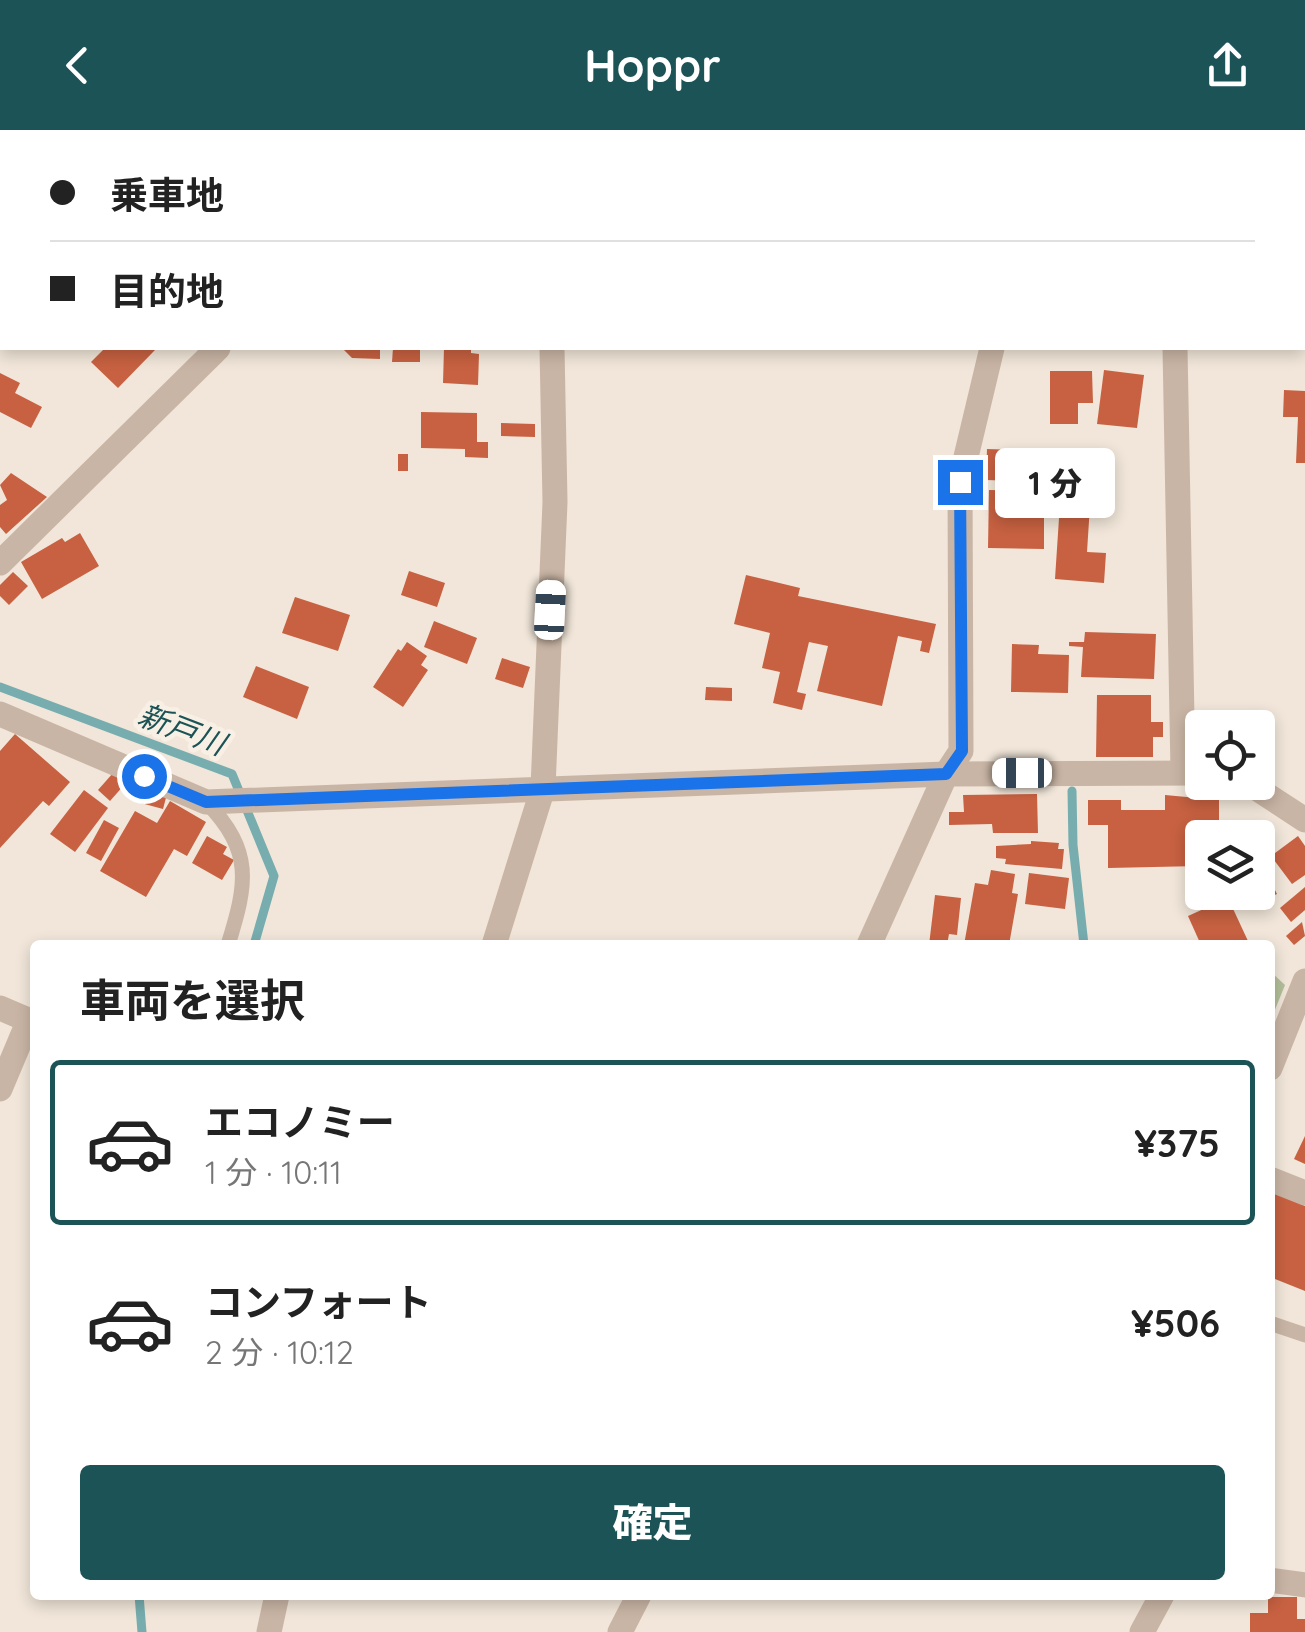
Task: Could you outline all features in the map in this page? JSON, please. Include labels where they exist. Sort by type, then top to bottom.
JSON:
[{"type":"street","points":[[0,563],[216,350]]},
{"type":"street","points":[[496,940],[542,788],[556,502],[552,350]]},
{"type":"street","points":[[871,940],[946,774],[962,751],[960,482],[992,350]]},
{"type":"street","points":[[1175,350],[1190,710]]},
{"type":"street","points":[[0,714],[214,801],[946,774],[1185,772]]},
{"type":"street","points":[[1274,800],[1305,820]]},
{"type":"street","points":[[1275,1056],[1305,981]]},
{"type":"street","points":[[0,1008],[30,1020]]},
{"type":"street","points":[[0,1089],[30,1025]]},
{"type":"street","points":[[1275,1181],[1305,1193]]},
{"type":"street","points":[[1275,1581],[1305,1585]]},
{"type":"street","points":[[269,1632],[276,1600]]},
{"type":"street","points":[[620,1632],[636,1600]]},
{"type":"street","points":[[1142,1632],[1159,1600]]},
{"type":"lane","points":[[214,801],[233,834],[244,868],[229,940]]},
{"type":"lane","points":[[1275,1325],[1305,1336]]},
{"type":"green space","points":[[1275,976],[1285,985],[1275,1010]]},
{"type":"building","points":[[103,350],[155,350],[118,388],[91,362]]},
{"type":"building","points":[[344,350],[380,350],[380,359],[352,358]]},
{"type":"building","points":[[393,350],[420,350],[420,362],[392,362]]},
{"type":"building","points":[[444,350],[471,350],[479,354],[478,385],[443,383]]},
{"type":"building","points":[[1104,370],[1144,375],[1137,428],[1097,424]]},
{"type":"building","points":[[1050,371],[1092,371],[1093,403],[1078,403],[1078,424],[1050,424]]},
{"type":"building","points":[[0,373],[20,383],[15,393],[42,407],[31,428],[0,412]]},
{"type":"building","points":[[1284,390],[1305,391],[1305,463],[1296,463],[1298,417],[1283,417]]},
{"type":"building","points":[[421,412],[477,413],[477,442],[488,442],[488,458],[465,457],[465,449],[421,448]]},
{"type":"building","points":[[501,423],[535,424],[535,437],[501,436]]},
{"type":"building","points":[[987,449],[1057,451],[1056,482],[986,480]]},
{"type":"building","points":[[398,454],[408,454],[408,471],[398,471]]},
{"type":"building","points":[[11,473],[47,497],[6,534],[0,527],[0,505],[7,500],[0,485]]},
{"type":"building","points":[[1061,488],[1091,490],[1087,552],[1106,553],[1104,583],[1055,579]]},
{"type":"building","points":[[989,490],[1044,491],[1044,549],[988,548]]},
{"type":"building","points":[[80,533],[99,566],[42,599],[21,562],[62,538],[65,542]]},
{"type":"building","points":[[409,571],[445,583],[437,607],[401,595]]},
{"type":"building","points":[[13,572],[28,586],[9,605],[0,596],[0,585]]},
{"type":"building","points":[[746,575],[800,588],[798,596],[936,624],[929,653],[920,651],[922,641],[898,636],[882,706],[817,691],[828,646],[809,642],[797,692],[806,694],[802,710],[773,703],[780,672],[762,668],[770,633],[734,624]]},
{"type":"building","points":[[295,597],[350,615],[338,651],[282,633]]},
{"type":"building","points":[[434,621],[477,638],[467,664],[424,647]]},
{"type":"building","points":[[1085,632],[1156,634],[1154,679],[1081,677],[1083,647],[1069,646],[1069,642],[1084,642]]},
{"type":"building","points":[[407,642],[427,656],[421,665],[428,670],[403,707],[373,687]]},
{"type":"building","points":[[1012,644],[1039,645],[1038,654],[1069,655],[1068,693],[1011,692]]},
{"type":"building","points":[[502,658],[530,667],[523,688],[495,679]]},
{"type":"building","points":[[256,666],[309,687],[297,719],[243,697]]},
{"type":"building","points":[[706,687],[732,688],[732,701],[705,700]]},
{"type":"building","points":[[1097,695],[1151,695],[1151,722],[1163,722],[1163,737],[1153,737],[1153,757],[1096,757]]},
{"type":"building","points":[[15,734],[70,782],[49,806],[43,801],[0,848],[0,751]]},
{"type":"building","points":[[113,773],[125,784],[110,801],[98,790]]},
{"type":"building","points":[[141,788],[167,794],[163,809],[137,802]]},
{"type":"building","points":[[84,790],[108,808],[75,852],[50,834]]},
{"type":"building","points":[[1037,794],[1038,833],[993,833],[992,824],[949,825],[949,812],[964,812],[963,795]]},
{"type":"building","points":[[1165,795],[1185,797],[1185,800],[1219,800],[1219,820],[1185,820],[1185,866],[1108,868],[1108,825],[1088,825],[1088,800],[1121,800],[1121,810],[1165,810]]},
{"type":"building","points":[[170,801],[206,822],[187,856],[174,849],[146,897],[100,871],[135,811],[157,823]]},
{"type":"building","points":[[104,820],[119,828],[101,861],[86,853]]},
{"type":"building","points":[[207,836],[227,847],[223,854],[234,860],[222,880],[192,863]]},
{"type":"building","points":[[1298,836],[1305,846],[1305,875],[1292,884],[1275,861],[1275,853]]},
{"type":"building","points":[[1031,841],[1059,843],[1058,849],[1064,849],[1062,869],[1005,864],[1006,859],[996,858],[996,846]]},
{"type":"building","points":[[991,870],[1015,874],[1012,893],[1018,894],[1010,940],[965,940],[975,883],[988,885]]},
{"type":"building","points":[[1029,873],[1069,878],[1065,909],[1025,904]]},
{"type":"building","points":[[1305,887],[1305,910],[1291,922],[1280,908]]},
{"type":"building","points":[[935,895],[961,898],[957,935],[949,934],[948,940],[930,940]]},
{"type":"building","points":[[1201,910],[1234,910],[1248,940],[1199,940],[1188,916]]},
{"type":"building","points":[[1302,922],[1305,936],[1294,945],[1286,936]]},
{"type":"building","points":[[1305,1136],[1305,1164],[1294,1159]]},
{"type":"building","points":[[1275,1193],[1305,1206],[1305,1291],[1275,1279]]},
{"type":"building","points":[[1297,1597],[1297,1619],[1305,1619],[1305,1632],[1250,1632],[1250,1613],[1268,1613],[1268,1600]]},
{"type":"waterway","name":"新戸川","points":[[0,687],[232,774],[274,876],[255,940]]},
{"type":"waterway","points":[[1072,791],[1073,845],[1083,940]]},
{"type":"waterway","name":"新戸川","points":[[139,1600],[142,1632]]},
{"type":"route","points":[[144,776],[206,802],[270,796],[946,774],[962,751],[960,482]]}]
